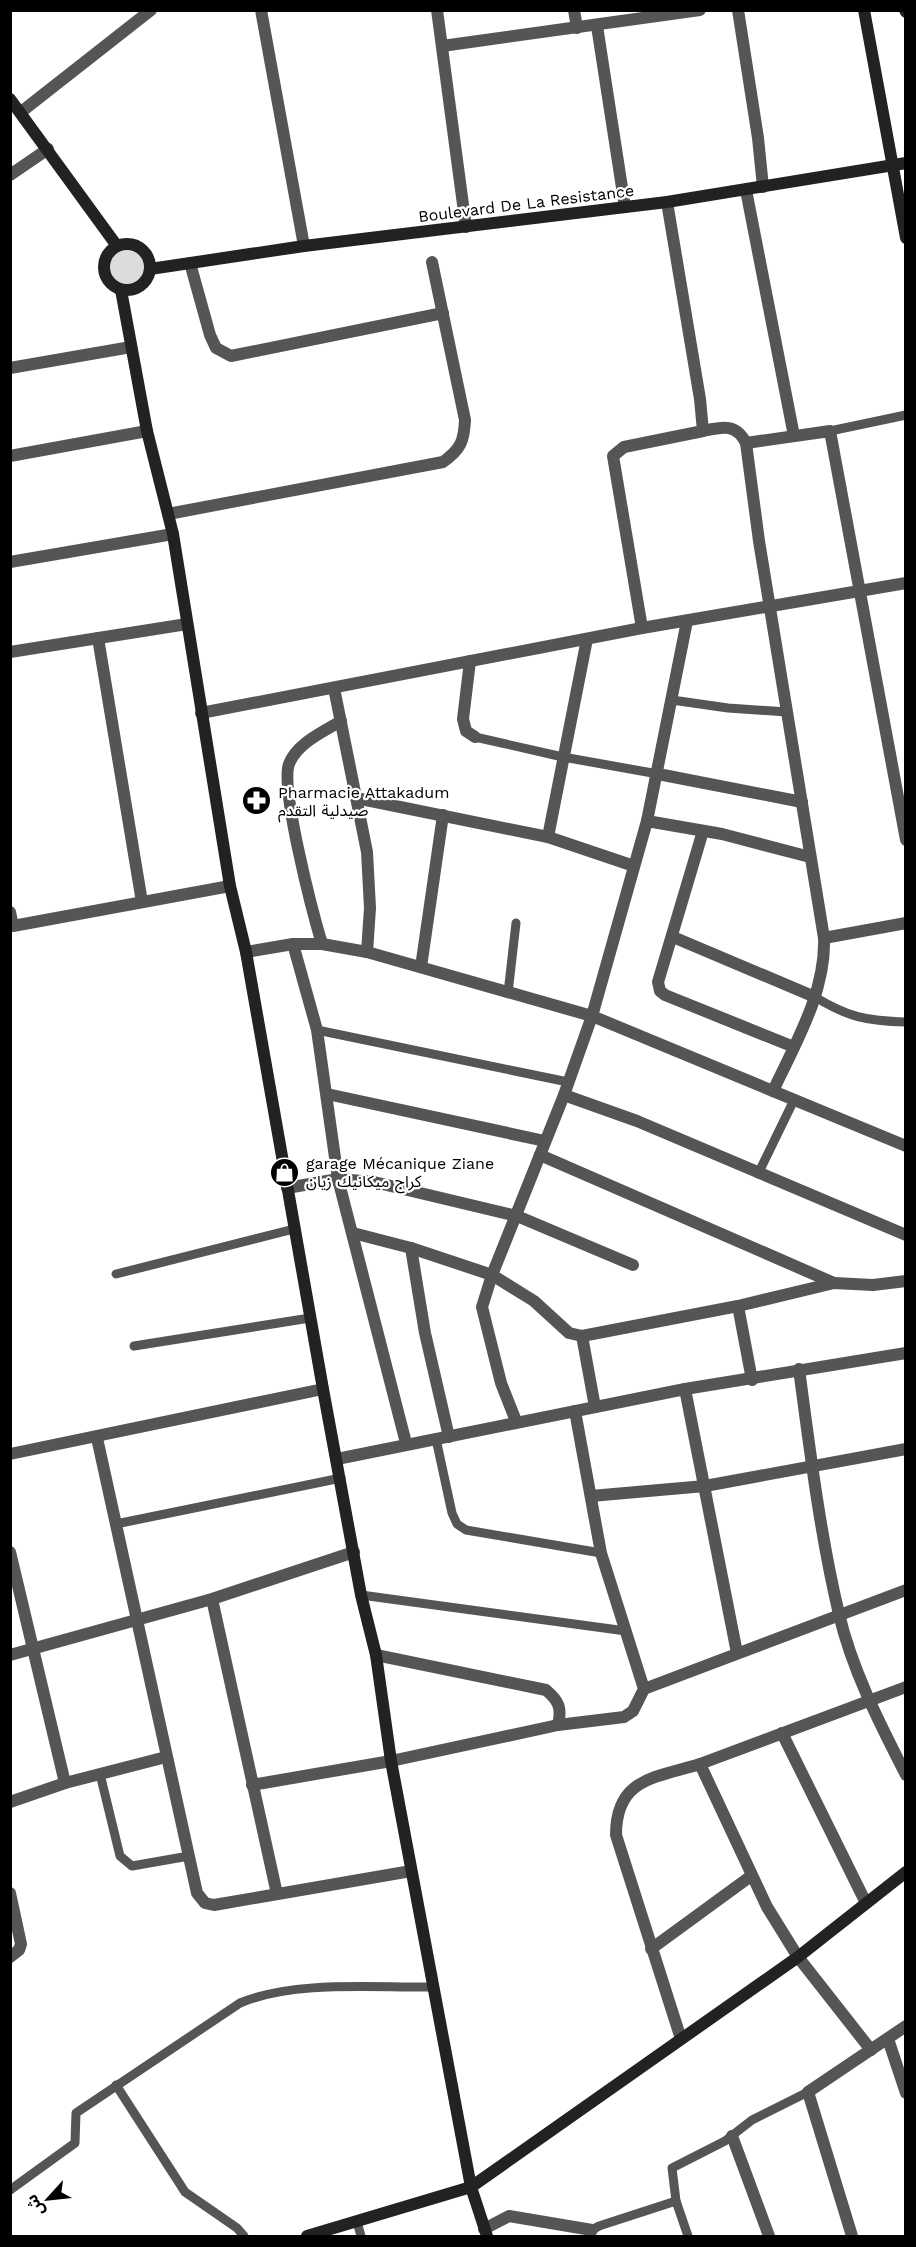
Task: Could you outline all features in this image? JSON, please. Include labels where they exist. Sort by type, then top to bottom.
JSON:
[{"type":"street","points":[[21,112],[151,10]]},
{"type":"street","points":[[261,10],[304,246]]},
{"type":"street","points":[[437,10],[465,227]]},
{"type":"street","points":[[574,10],[577,28]]},
{"type":"street","points":[[442,46],[700,10]]},
{"type":"street","points":[[738,10],[759,138],[763,187]]},
{"type":"street","points":[[864,10],[890,165],[906,238]]},
{"type":"street","points":[[597,26],[625,207]]},
{"type":"street","points":[[10,99],[117,246]]},
{"type":"street","points":[[10,175],[48,149]]},
{"type":"street","name":"Boulevard De La Resistance","points":[[150,269],[304,246],[667,202],[906,163]]},
{"type":"street","points":[[746,190],[794,436]]},
{"type":"street","points":[[667,202],[700,399],[703,431]]},
{"type":"street","points":[[121,290],[141,286],[149,276],[150,261],[140,248],[124,244],[117,246],[106,258],[105,273],[108,281],[121,290],[147,430],[173,534],[230,886],[246,952],[310,1318],[361,1595],[376,1655],[391,1761],[471,2187],[485,2233],[509,2216],[592,2233]]},
{"type":"street","points":[[168,514],[443,462],[458,452],[464,441],[465,420],[432,262]]},
{"type":"street","points":[[190,263],[210,335],[216,348],[231,356],[443,313]]},
{"type":"street","points":[[10,368],[131,347]]},
{"type":"street","points":[[642,628],[613,456],[624,447],[729,427],[742,434],[746,443],[824,938],[823,959],[815,997],[773,1091]]},
{"type":"street","points":[[10,456],[147,430]]},
{"type":"street","points":[[746,443],[830,431],[906,840]]},
{"type":"street","points":[[10,562],[173,534]]},
{"type":"street","points":[[201,713],[642,628],[906,583]]},
{"type":"street","points":[[516,1421],[501,1383],[482,1306],[492,1275],[564,1095],[592,1016],[647,820],[687,621]]},
{"type":"street","points":[[10,652],[187,624]]},
{"type":"street","points":[[98,638],[142,902]]},
{"type":"street","points":[[548,837],[587,639]]},
{"type":"street","points":[[470,662],[463,719],[466,731],[475,737]]},
{"type":"street","points":[[334,688],[367,852],[370,908],[367,952]]},
{"type":"street","points":[[322,944],[307,891],[291,812],[288,766],[297,752],[312,738],[341,721]]},
{"type":"street","points":[[657,774],[802,802]]},
{"type":"street","points":[[356,798],[548,837],[634,866]]},
{"type":"street","points":[[421,967],[443,815]]},
{"type":"street","points":[[647,820],[810,857]]},
{"type":"street","points":[[703,831],[658,982],[662,993],[794,1047]]},
{"type":"street","points":[[10,912],[12,927],[230,886]]},
{"type":"street","points":[[824,938],[906,922]]},
{"type":"street","points":[[673,937],[815,997]]},
{"type":"street","points":[[246,952],[293,944],[322,944],[367,952],[592,1016],[906,1146]]},
{"type":"street","points":[[293,944],[317,1030],[339,1179],[406,1443]]},
{"type":"street","points":[[327,1094],[545,1141]]},
{"type":"street","points":[[564,1095],[637,1121],[906,1235]]},
{"type":"street","points":[[540,1155],[834,1283]]},
{"type":"street","points":[[287,1188],[339,1179],[374,1182],[517,1216],[633,1265]]},
{"type":"street","points":[[353,1233],[411,1248],[492,1275],[534,1301],[569,1333],[582,1336],[738,1306],[834,1283],[873,1285],[906,1281]]},
{"type":"street","points":[[411,1248],[425,1333],[449,1437]]},
{"type":"street","points":[[738,1306],[752,1380]]},
{"type":"street","points":[[582,1336],[595,1407]]},
{"type":"street","points":[[337,1459],[406,1443],[449,1437],[516,1421],[685,1389],[752,1380],[799,1369],[906,1353]]},
{"type":"street","points":[[799,1369],[812,1467],[839,1616],[869,1701],[906,1775]]},
{"type":"street","points":[[10,1454],[97,1438],[323,1389]]},
{"type":"street","points":[[685,1389],[737,1653]]},
{"type":"street","points":[[575,1411],[601,1553],[644,1689]]},
{"type":"street","points":[[97,1438],[197,1893],[204,1903],[214,1905],[411,1871]]},
{"type":"street","points":[[591,1496],[705,1486],[906,1449]]},
{"type":"street","points":[[10,1552],[65,1783]]},
{"type":"street","points":[[10,1654],[212,1599],[354,1552]]},
{"type":"street","points":[[252,1785],[391,1761],[558,1725],[624,1717],[633,1711],[644,1689],[906,1590]]},
{"type":"street","points":[[212,1599],[277,1894]]},
{"type":"street","points":[[376,1655],[546,1690],[557,1699],[561,1713],[558,1725]]},
{"type":"street","points":[[681,2039],[616,1835],[619,1805],[628,1791],[643,1782],[700,1764],[906,1687]]},
{"type":"street","points":[[782,1733],[865,1901]]},
{"type":"street","points":[[10,1802],[65,1783],[166,1757]]},
{"type":"street","points":[[700,1764],[750,1876],[798,1957],[872,2050]]},
{"type":"street","points":[[307,2236],[471,2187],[798,1957],[865,1901],[906,1872]]},
{"type":"street","points":[[651,1949],[750,1876]]},
{"type":"street","points":[[10,1893],[21,1944],[19,1950],[10,1957]]},
{"type":"street","points":[[852,2236],[808,2092],[906,2026]]},
{"type":"street","points":[[888,2039],[906,2093]]},
{"type":"street","points":[[732,2136],[769,2236]]},
{"type":"lane","points":[[830,431],[906,415]]},
{"type":"lane","points":[[672,700],[728,708],[787,712]]},
{"type":"lane","points":[[475,737],[563,757],[657,774]]},
{"type":"lane","points":[[508,993],[516,923]]},
{"type":"lane","points":[[815,997],[850,1017],[906,1022]]},
{"type":"lane","points":[[317,1030],[568,1082]]},
{"type":"lane","points":[[758,1174],[794,1100]]},
{"type":"lane","points":[[116,1274],[294,1229]]},
{"type":"lane","points":[[134,1346],[310,1318]]},
{"type":"lane","points":[[436,1439],[452,1513],[457,1524],[466,1530],[601,1553]]},
{"type":"lane","points":[[116,1524],[341,1478]]},
{"type":"lane","points":[[361,1595],[626,1631]]},
{"type":"lane","points":[[100,1774],[120,1856],[125,1863],[132,1866],[189,1856]]},
{"type":"lane","points":[[10,2190],[71,2147],[77,2137],[76,2113],[240,2003],[257,1996],[325,1988],[433,1987]]},
{"type":"lane","points":[[116,2085],[185,2192],[237,2228],[244,2236]]},
{"type":"lane","points":[[687,2236],[676,2201],[672,2168],[732,2136],[752,2120],[808,2092]]},
{"type":"lane","points":[[592,2233],[676,2201]]},
{"type":"lane","points":[[357,2222],[362,2236]]},
{"type":"shaded area","points":[[128,248],[141,254],[147,267],[141,280],[128,286],[115,280],[109,267],[115,254]]},
{"type":"place","name":"Pharmacie Attakadum صيدلية التقدم","points":[[257,801]]},
{"type":"place","name":"garage Mécanique Ziane كراج ميكانيك زيان","points":[[285,1172]]}]
